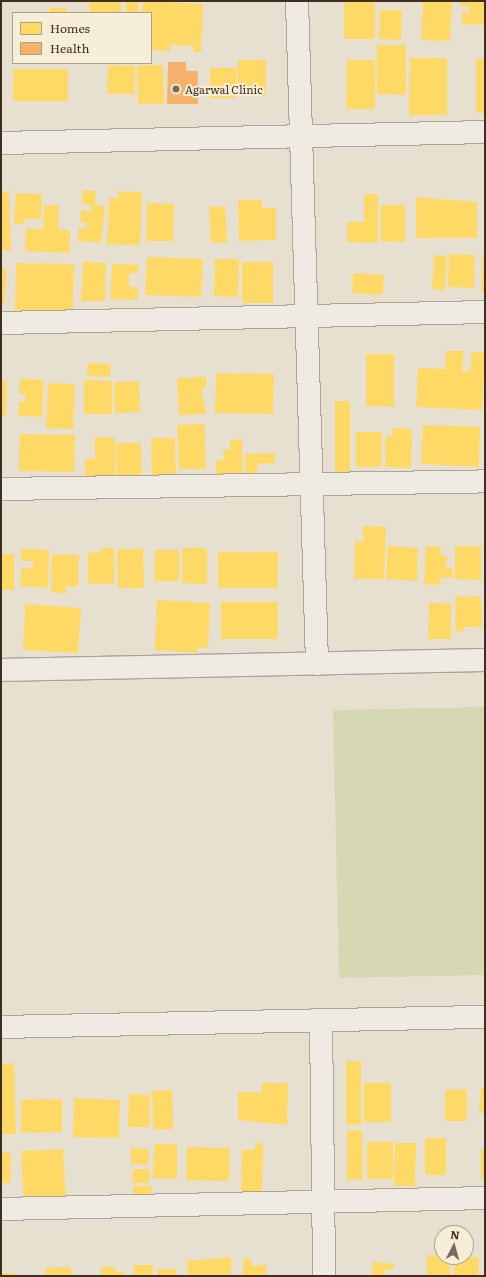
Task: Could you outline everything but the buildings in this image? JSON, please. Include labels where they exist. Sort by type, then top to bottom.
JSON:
[{"type":"street","points":[[297,1],[317,664]]},
{"type":"street","points":[[1,143],[485,132]]},
{"type":"street","points":[[1,323],[485,312]]},
{"type":"street","points":[[1,489],[485,481]]},
{"type":"street","points":[[1,670],[485,660]]},
{"type":"street","points":[[1,1027],[485,1017]]},
{"type":"street","points":[[321,1021],[324,1276]]},
{"type":"street","points":[[1,1209],[485,1198]]},
{"type":"green space","points":[[485,707],[485,975],[339,978],[333,710]]},
{"type":"place","name":"Agarwal Clinic","points":[[176,89]]}]
